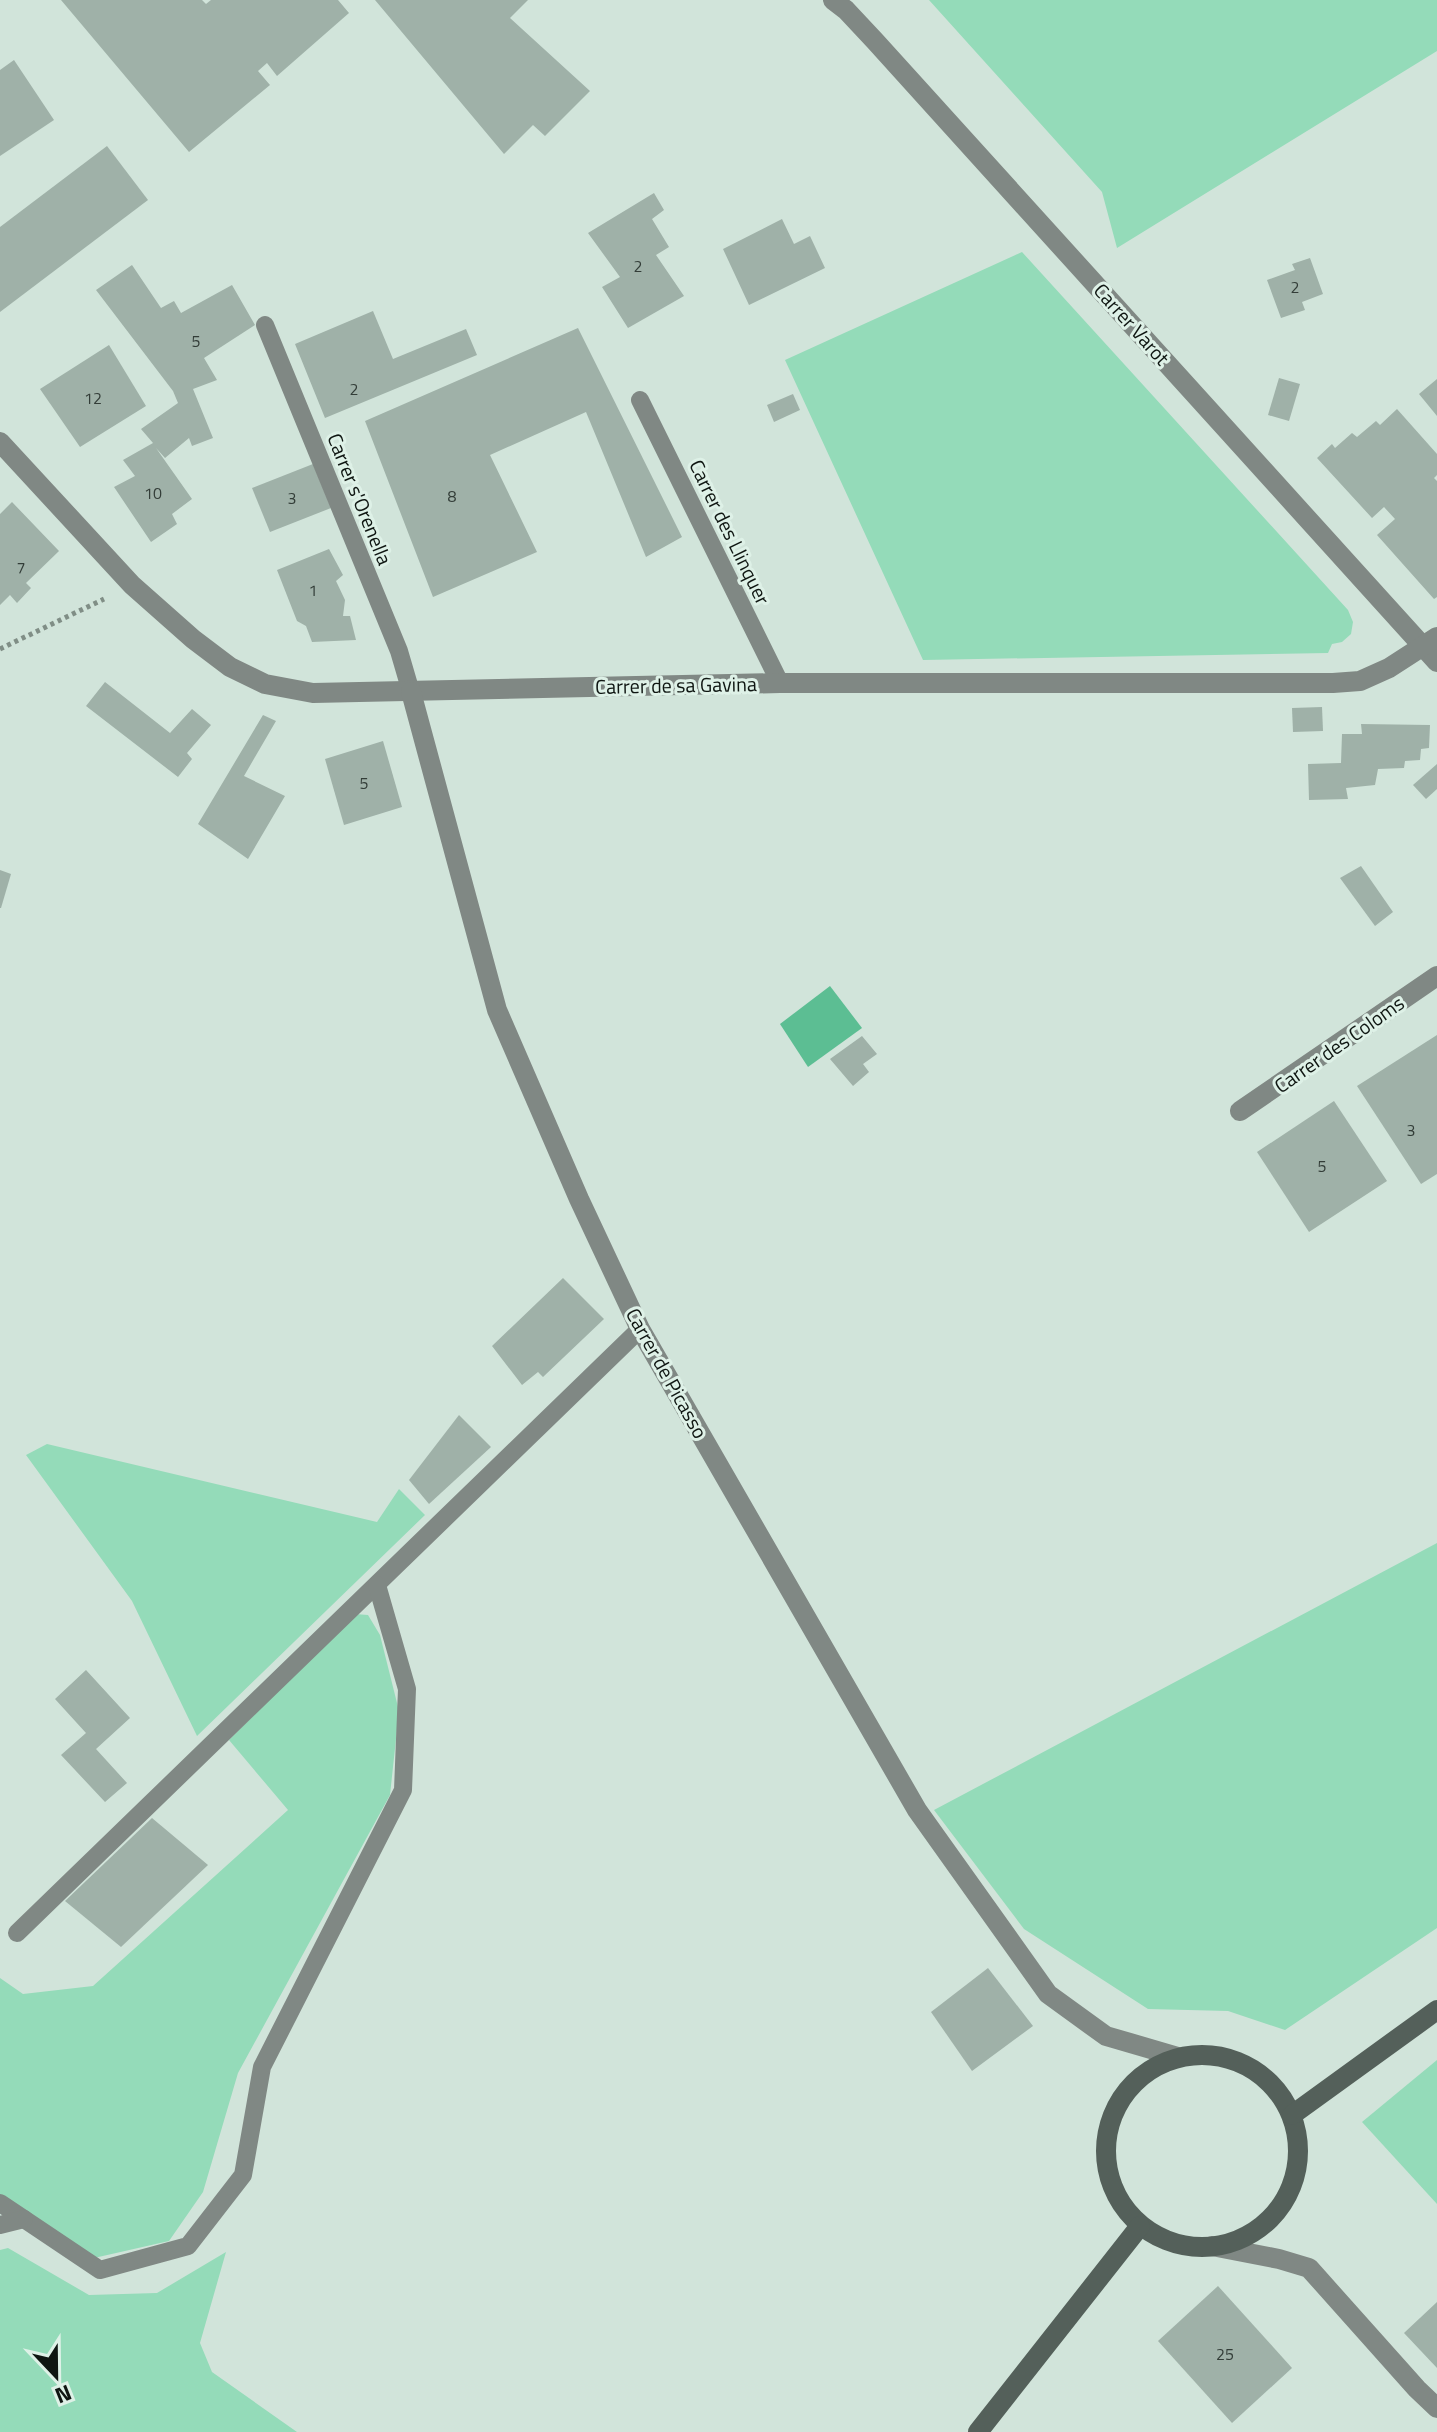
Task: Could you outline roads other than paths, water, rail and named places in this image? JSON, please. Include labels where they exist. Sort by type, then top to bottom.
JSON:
[{"type":"main road","points":[[1292,2115],[1437,2010]]},
{"type":"main road","points":[[1205,2054],[1232,2059],[1256,2071],[1276,2089],[1292,2115],[1299,2144],[1296,2174],[1284,2201],[1265,2224],[1240,2239],[1212,2246],[1183,2245],[1161,2239],[1140,2226],[1127,2211],[1109,2176],[1105,2152],[1108,2128],[1117,2105],[1132,2085],[1153,2067],[1178,2057],[1205,2054]]},
{"type":"main road","points":[[978,2432],[1140,2226]]},
{"type":"street","name":"Carrer Varot","points":[[841,3],[1430,642],[1437,662]]},
{"type":"street","name":"Carrer de sa Gavina","points":[[0,442],[132,585],[193,639],[230,667],[265,684],[313,693],[780,683],[1333,683],[1360,681],[1389,668],[1430,642]]},
{"type":"street","name":"Carrer de Picasso","points":[[411,692],[497,1010],[579,1199],[640,1329],[917,1810],[1048,1994],[1106,2036],[1178,2057]]},
{"type":"street","name":"Carrer des Coloms","points":[[1240,1111],[1437,976]]},
{"type":"street","points":[[1212,2246],[1309,2268],[1437,2408]]},
{"type":"lane","name":"Carrer s'Orenella","points":[[265,325],[399,651],[411,692]]},
{"type":"lane","name":"Carrer des Llinquer","points":[[640,400],[780,683]]},
{"type":"lane","points":[[17,1933],[640,1329]]},
{"type":"lane","points":[[0,2203],[100,2270],[188,2246],[243,2175],[262,2067],[403,1790],[407,1689],[377,1585]]},
{"type":"lane","points":[[0,2225],[24,2219]]}]
